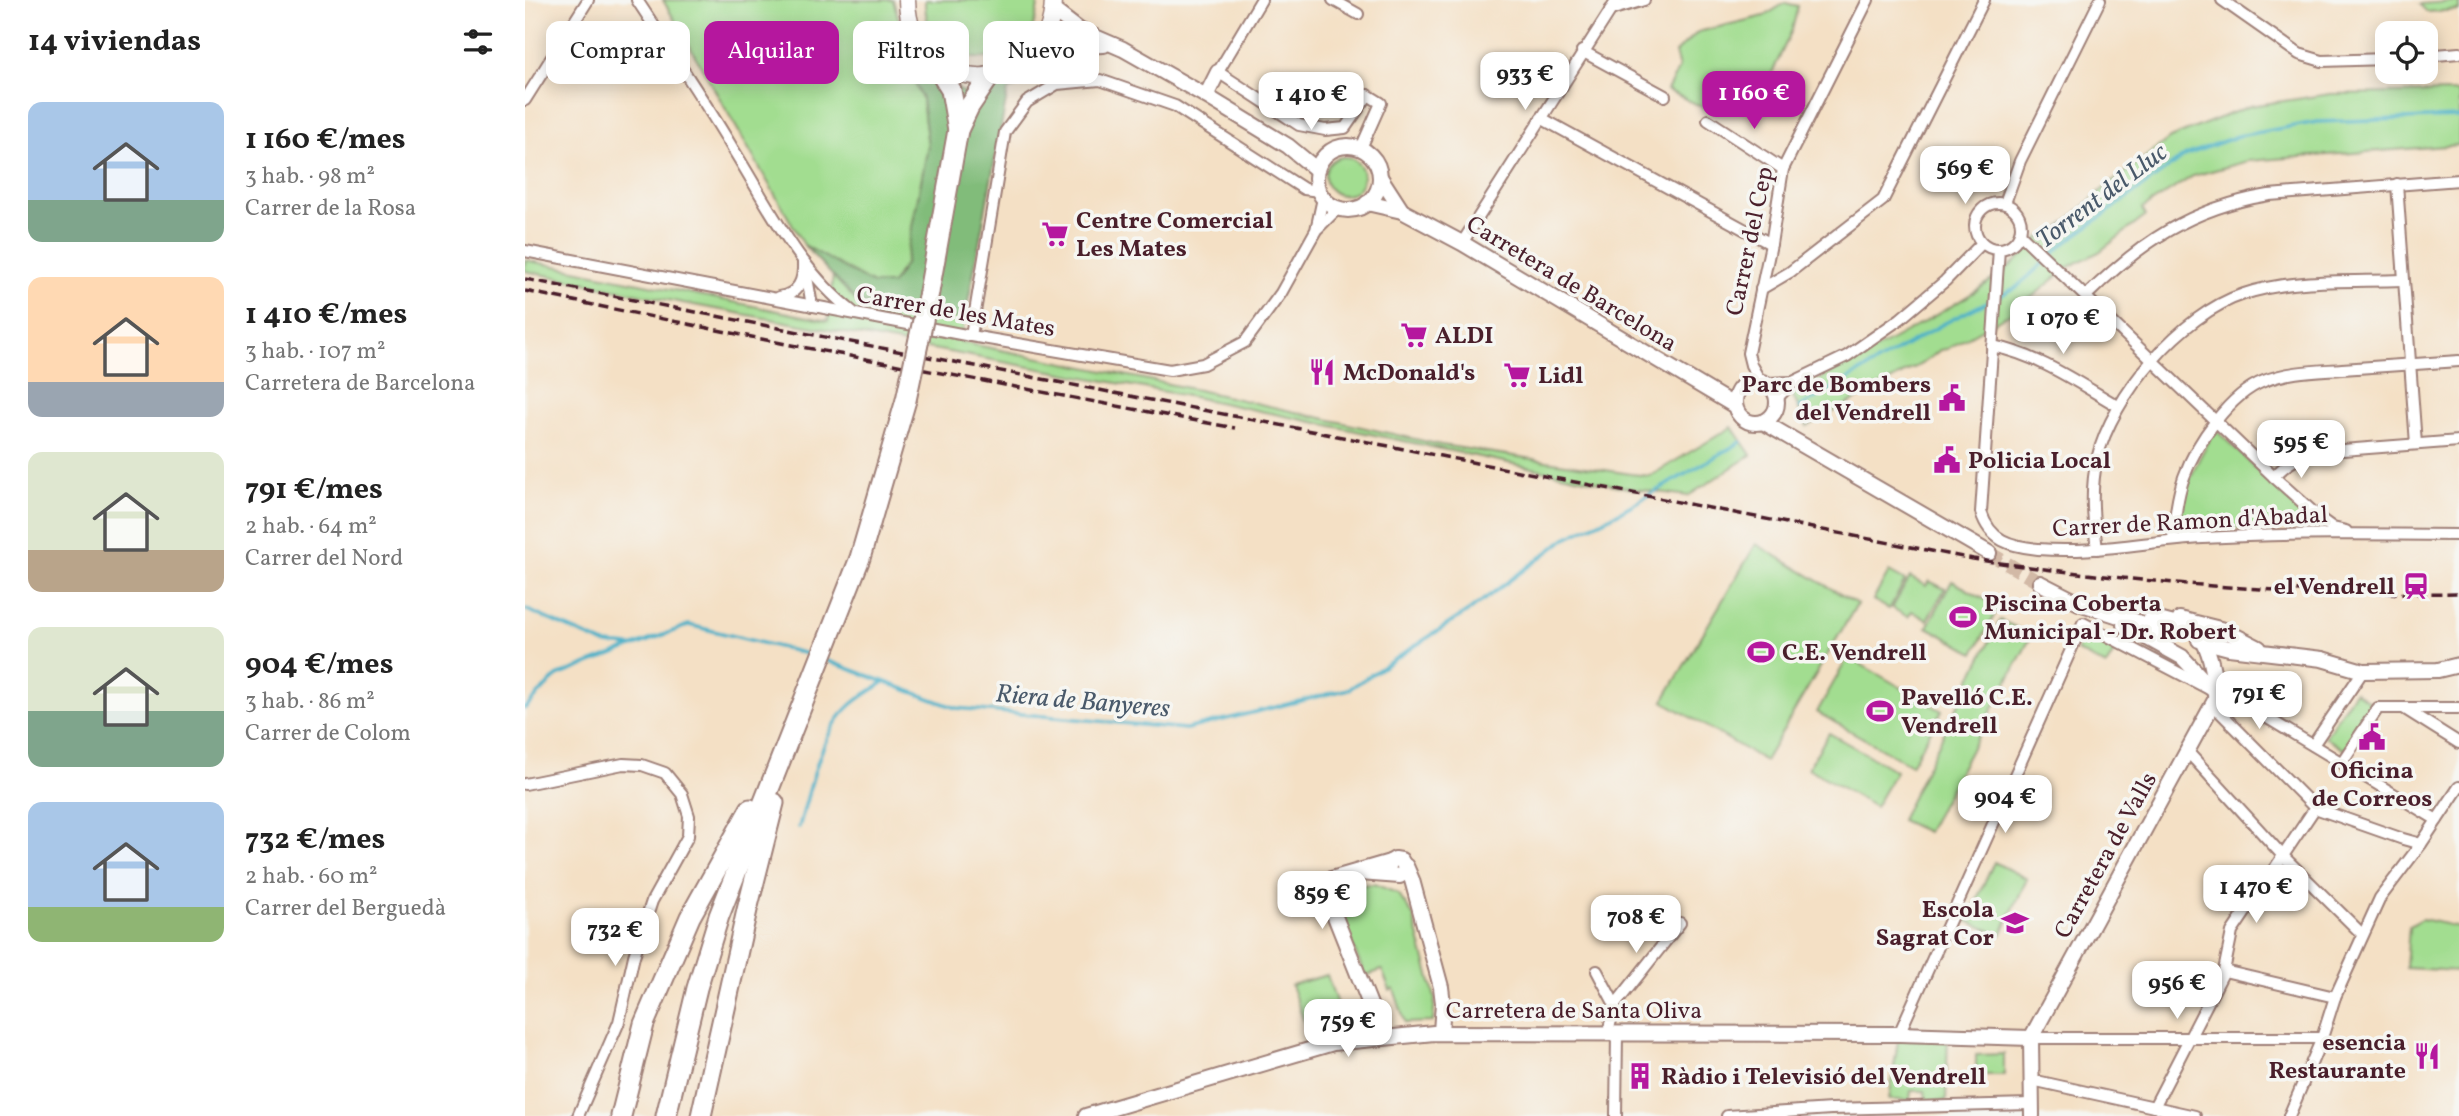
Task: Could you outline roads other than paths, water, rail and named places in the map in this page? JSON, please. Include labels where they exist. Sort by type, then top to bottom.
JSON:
[{"type":"highway","points":[[948,84],[958,130]]},
{"type":"highway","points":[[666,1116],[697,988],[719,916],[860,558],[906,400],[929,292],[958,130],[985,84]]},
{"type":"highway","points":[[621,1116],[644,1024],[689,917],[794,727]]},
{"type":"highway","points":[[701,1116],[747,910],[794,727]]},
{"type":"main road","points":[[907,0],[910,21]]},
{"type":"street","points":[[525,100],[589,0]]},
{"type":"street","points":[[637,0],[719,125],[803,262],[829,293],[853,312]]},
{"type":"street","points":[[1206,96],[1261,0]]},
{"type":"street","points":[[1333,0],[1358,14]]},
{"type":"street","points":[[1462,243],[1617,0]]},
{"type":"street","points":[[1610,10],[1644,0]]},
{"type":"street","name":"Carrer del Cep","points":[[1763,382],[1751,365],[1748,353],[1771,244],[1783,169],[1868,0]]},
{"type":"street","points":[[1761,289],[1790,272],[1883,200],[1984,0]]},
{"type":"street","points":[[2005,204],[2020,161],[2100,0]]},
{"type":"street","points":[[2222,0],[2299,54],[2322,61],[2375,59]]},
{"type":"street","points":[[1053,5],[1079,30],[1123,49],[1206,96],[1288,146],[1317,170]]},
{"type":"street","points":[[1099,45],[1109,45]]},
{"type":"street","points":[[1583,51],[1665,96]]},
{"type":"street","points":[[2438,55],[2459,53]]},
{"type":"street","points":[[1218,72],[1299,125],[1325,130],[1345,128],[1368,95],[1381,103],[1361,148]]},
{"type":"street","points":[[971,336],[1005,132],[1027,102],[1057,84],[1100,80],[1175,106],[1338,208],[1353,209],[1367,204],[1377,192],[1380,177],[1371,155],[1361,148],[1349,145],[1337,147],[1327,153],[1317,170],[1316,181],[1321,195]]},
{"type":"street","points":[[1541,118],[1771,244]]},
{"type":"street","points":[[1708,120],[1783,169]]},
{"type":"street","points":[[1288,146],[1327,153]]},
{"type":"street","name":"Carretera de Barcelona","points":[[1380,177],[1402,211]]},
{"type":"street","points":[[2086,296],[2145,244],[2182,222],[2243,199],[2459,180]]},
{"type":"street","points":[[2397,184],[2416,444]]},
{"type":"street","name":"Carrer de les Mates","points":[[1315,230],[1321,195]]},
{"type":"street","points":[[1992,203],[2012,207],[2021,219],[2020,234],[2010,246],[1999,249],[1982,243],[1975,224],[1980,211],[1992,203]]},
{"type":"street","name":"Carretera de Barcelona","points":[[1367,204],[1402,211],[1462,243],[1735,406]]},
{"type":"street","name":"Carrer de les Mates","points":[[525,251],[971,336],[1170,370],[1203,364],[1244,342],[1281,293],[1315,230],[1338,208]]},
{"type":"street","points":[[2020,234],[2306,505],[2333,528],[2366,534]]},
{"type":"street","points":[[1719,396],[1737,391],[1747,382],[1793,382],[1847,356],[1900,319],[1945,281],[1982,243]]},
{"type":"street","name":"Carrer de Ramon d'Abadal","points":[[1999,249],[1980,512],[1997,539],[2037,549],[2097,549],[2173,539],[2253,535],[2459,535]]},
{"type":"street","points":[[765,297],[782,297],[793,293],[803,281],[803,262]]},
{"type":"street","points":[[803,262],[812,306]]},
{"type":"street","points":[[2097,549],[2092,516],[2092,487],[2097,458],[2118,406],[2154,361],[2179,336],[2212,308],[2243,294],[2281,285],[2402,280]]},
{"type":"street","points":[[1992,346],[2018,351],[2118,406]]},
{"type":"street","points":[[2173,539],[2183,478],[2192,457],[2216,422],[2243,393],[2262,381],[2291,372],[2459,361]]},
{"type":"street","points":[[1763,382],[1774,391],[1788,435]]},
{"type":"street","points":[[1737,391],[1735,406],[1738,415],[1754,424],[1771,418],[1776,404],[1793,382]]},
{"type":"street","points":[[1763,422],[1989,553]]},
{"type":"street","points":[[2274,477],[2291,462],[2310,454],[2459,441]]},
{"type":"street","points":[[2306,505],[2317,534]]},
{"type":"street","points":[[2040,583],[2205,670]]},
{"type":"street","points":[[2079,603],[2204,641],[2231,641]]},
{"type":"street","points":[[2124,618],[2191,621],[2231,641],[2263,650],[2322,659],[2363,671],[2438,670],[2457,667]]},
{"type":"street","points":[[2151,618],[2178,624],[2204,641]]},
{"type":"street","points":[[1899,1034],[2083,623],[2214,698],[2315,808],[2421,844]]},
{"type":"street","points":[[2204,641],[2198,654],[2214,698]]},
{"type":"street","points":[[2205,670],[2231,641]]},
{"type":"street","points":[[2313,745],[2363,671]]},
{"type":"street","points":[[2214,698],[2229,695],[2437,820]]},
{"type":"street","name":"Carretera de Valls","points":[[2031,1038],[2214,698]]},
{"type":"street","points":[[2342,762],[2378,708],[2459,708]]},
{"type":"street","points":[[2402,708],[2459,743]]},
{"type":"street","points":[[2187,751],[2283,856],[2362,934]]},
{"type":"street","points":[[525,783],[623,764],[642,765],[665,773],[682,794],[689,816],[688,836],[652,901],[634,956],[619,1022],[578,1116]]},
{"type":"street","points":[[2289,1116],[2322,1038],[2335,997],[2380,898],[2459,787]]},
{"type":"street","points":[[2154,1107],[2188,1036],[2224,971],[2232,932],[2315,808]]},
{"type":"street","points":[[1377,1022],[1328,899],[1328,880],[1355,873],[1395,870],[1412,880],[1424,921],[1443,997],[1441,1032]]},
{"type":"street","points":[[1616,1116],[1612,1032],[1615,1005],[1680,923]]},
{"type":"street","points":[[1597,971],[1615,1005]]},
{"type":"street","points":[[2224,971],[2335,997]]},
{"type":"street","name":"Carretera de Santa Oliva","points":[[1086,1116],[1333,1043],[1441,1032],[1899,1034],[2031,1038]]},
{"type":"street","points":[[1727,1116],[1831,1109],[2032,1110],[2031,1038],[2322,1038]]},
{"type":"street","points":[[2032,1080],[2195,1116]]},
{"type":"waterway","name":"Torrent del Lluc","points":[[1800,407],[1943,324],[2017,287],[2065,243],[2186,155],[2238,136],[2317,122],[2459,117]]},
{"type":"waterway","name":"Riera de Banyeres","points":[[825,660],[956,708],[1186,729],[1349,689],[1470,610],[1568,537],[1616,514],[1741,442]]},
{"type":"waterway","points":[[525,609],[605,644],[631,646]]},
{"type":"waterway","name":"Riera de Banyeres","points":[[525,708],[557,676],[689,625],[815,656]]},
{"type":"waterway","points":[[799,827],[817,763],[839,718],[849,707],[884,682]]},
{"type":"tunnel","points":[[1989,553],[2040,583]]},
{"type":"railway","points":[[525,279],[1973,559],[2094,575],[2215,586],[2337,592],[2459,593]]},
{"type":"railway","points":[[525,291],[791,345],[1235,428]]},
{"type":"place","name":"Centre Comercial Les Mates","points":[[1055,234]]},
{"type":"place","name":"ALDI","points":[[1414,335]]},
{"type":"place","name":"McDonald's","points":[[1322,372]]},
{"type":"place","name":"Lidl","points":[[1517,375]]},
{"type":"place","name":"Parc de Bombers del Vendrell","points":[[1952,398]]},
{"type":"place","name":"Policia Local","points":[[1947,460]]},
{"type":"place","name":"el Vendrell","points":[[2416,586]]},
{"type":"place","name":"Piscina Coberta Municipal - Dr. Robert","points":[[1963,617]]},
{"type":"place","name":"C.E. Vendrell","points":[[1761,652]]},
{"type":"place","name":"Pavelló C.E. Vendrell","points":[[1880,711]]},
{"type":"place","name":"Oficina de Correos","points":[[2372,737]]},
{"type":"place","name":"Escola Sagrat Cor","points":[[2015,923]]},
{"type":"place","name":"esencia Restaurante","points":[[2427,1056]]},
{"type":"place","name":"Ràdio i Televisió del Vendrell","points":[[1640,1076]]}]
